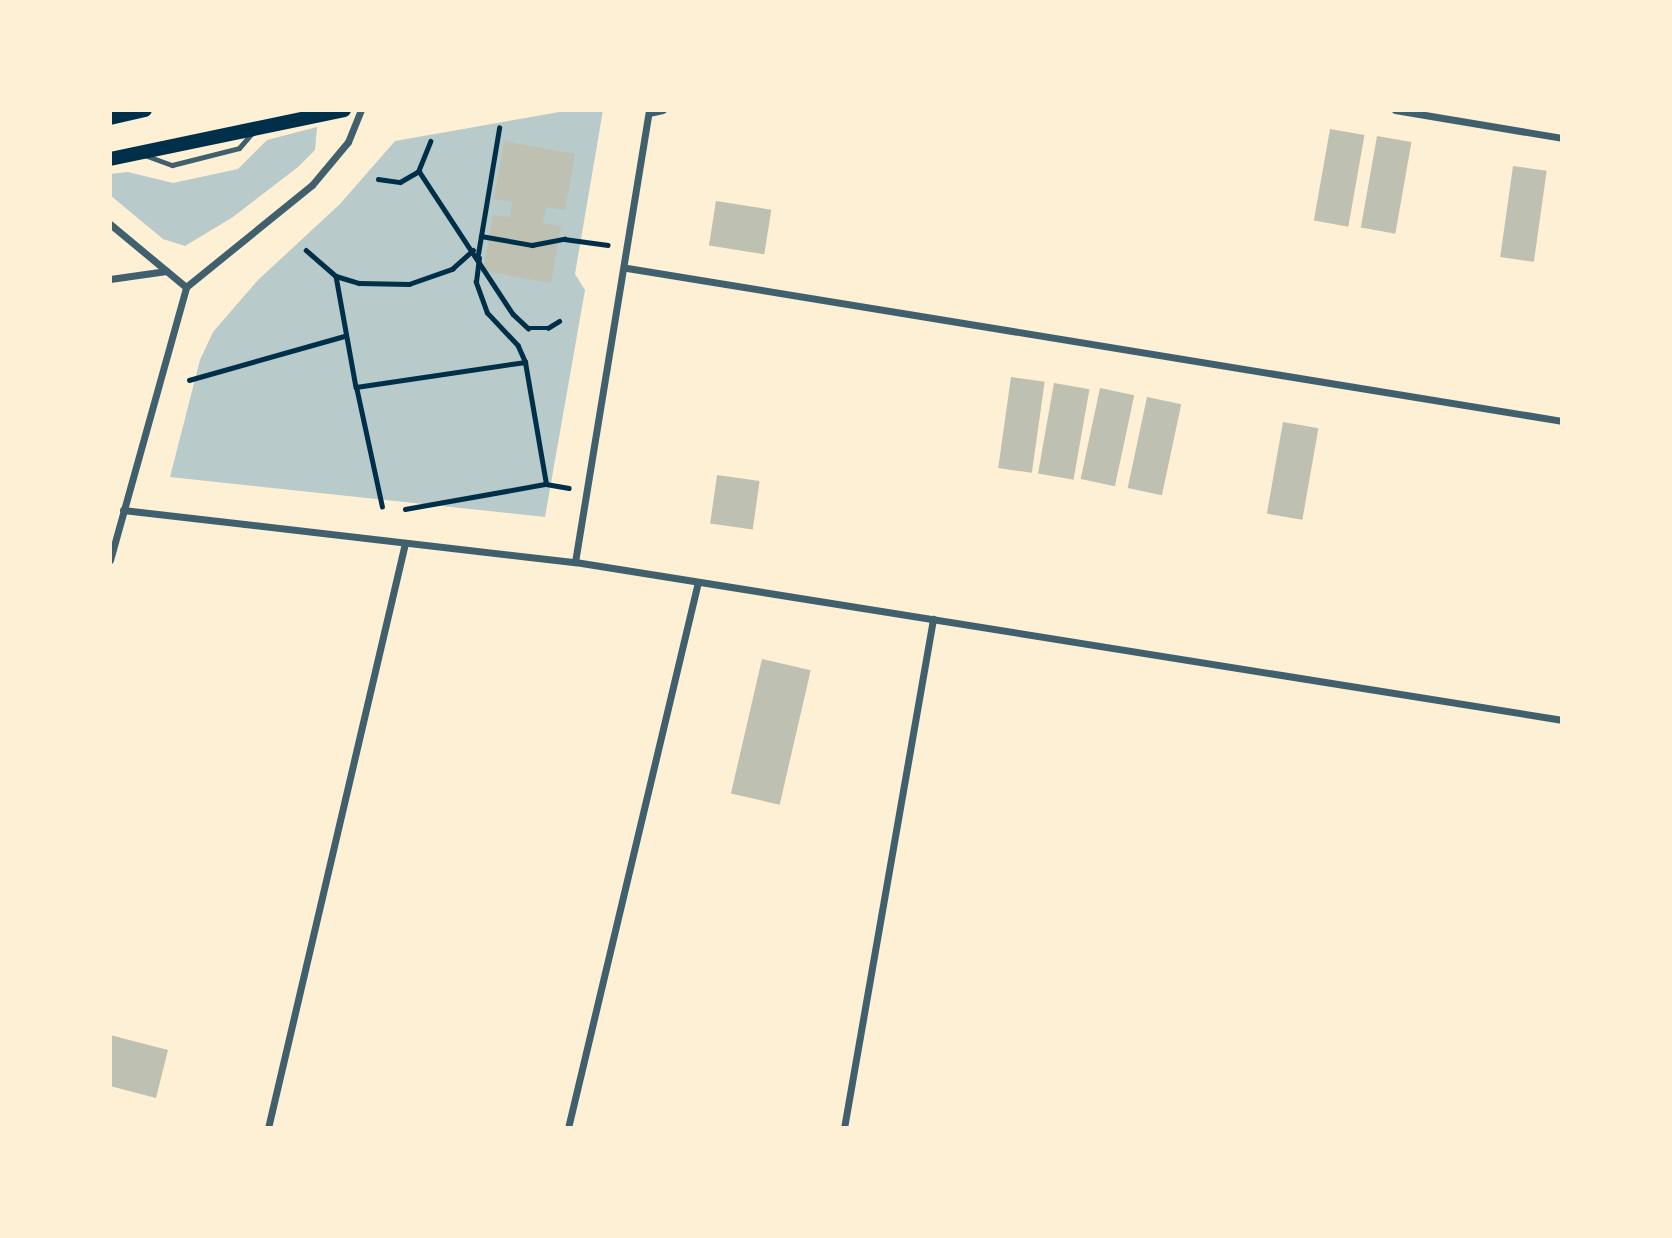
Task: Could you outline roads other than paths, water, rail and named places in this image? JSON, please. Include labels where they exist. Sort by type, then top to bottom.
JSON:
[{"type":"main road","points":[[110,118],[145,110]]},
{"type":"main road","points":[[110,159],[259,125],[344,110]]},
{"type":"street","points":[[110,560],[186,287],[312,185],[348,142],[361,110]]},
{"type":"street","points":[[575,562],[626,268],[649,112],[663,110]]},
{"type":"street","points":[[1395,110],[1562,138]]},
{"type":"street","points":[[110,224],[186,287]]},
{"type":"street","points":[[626,268],[1562,421]]},
{"type":"street","points":[[110,279],[166,271]]},
{"type":"street","points":[[123,510],[575,562],[1562,720]]},
{"type":"street","points":[[268,1128],[405,542]]},
{"type":"street","points":[[568,1128],[698,582]]},
{"type":"street","points":[[844,1128],[933,619]]}]
